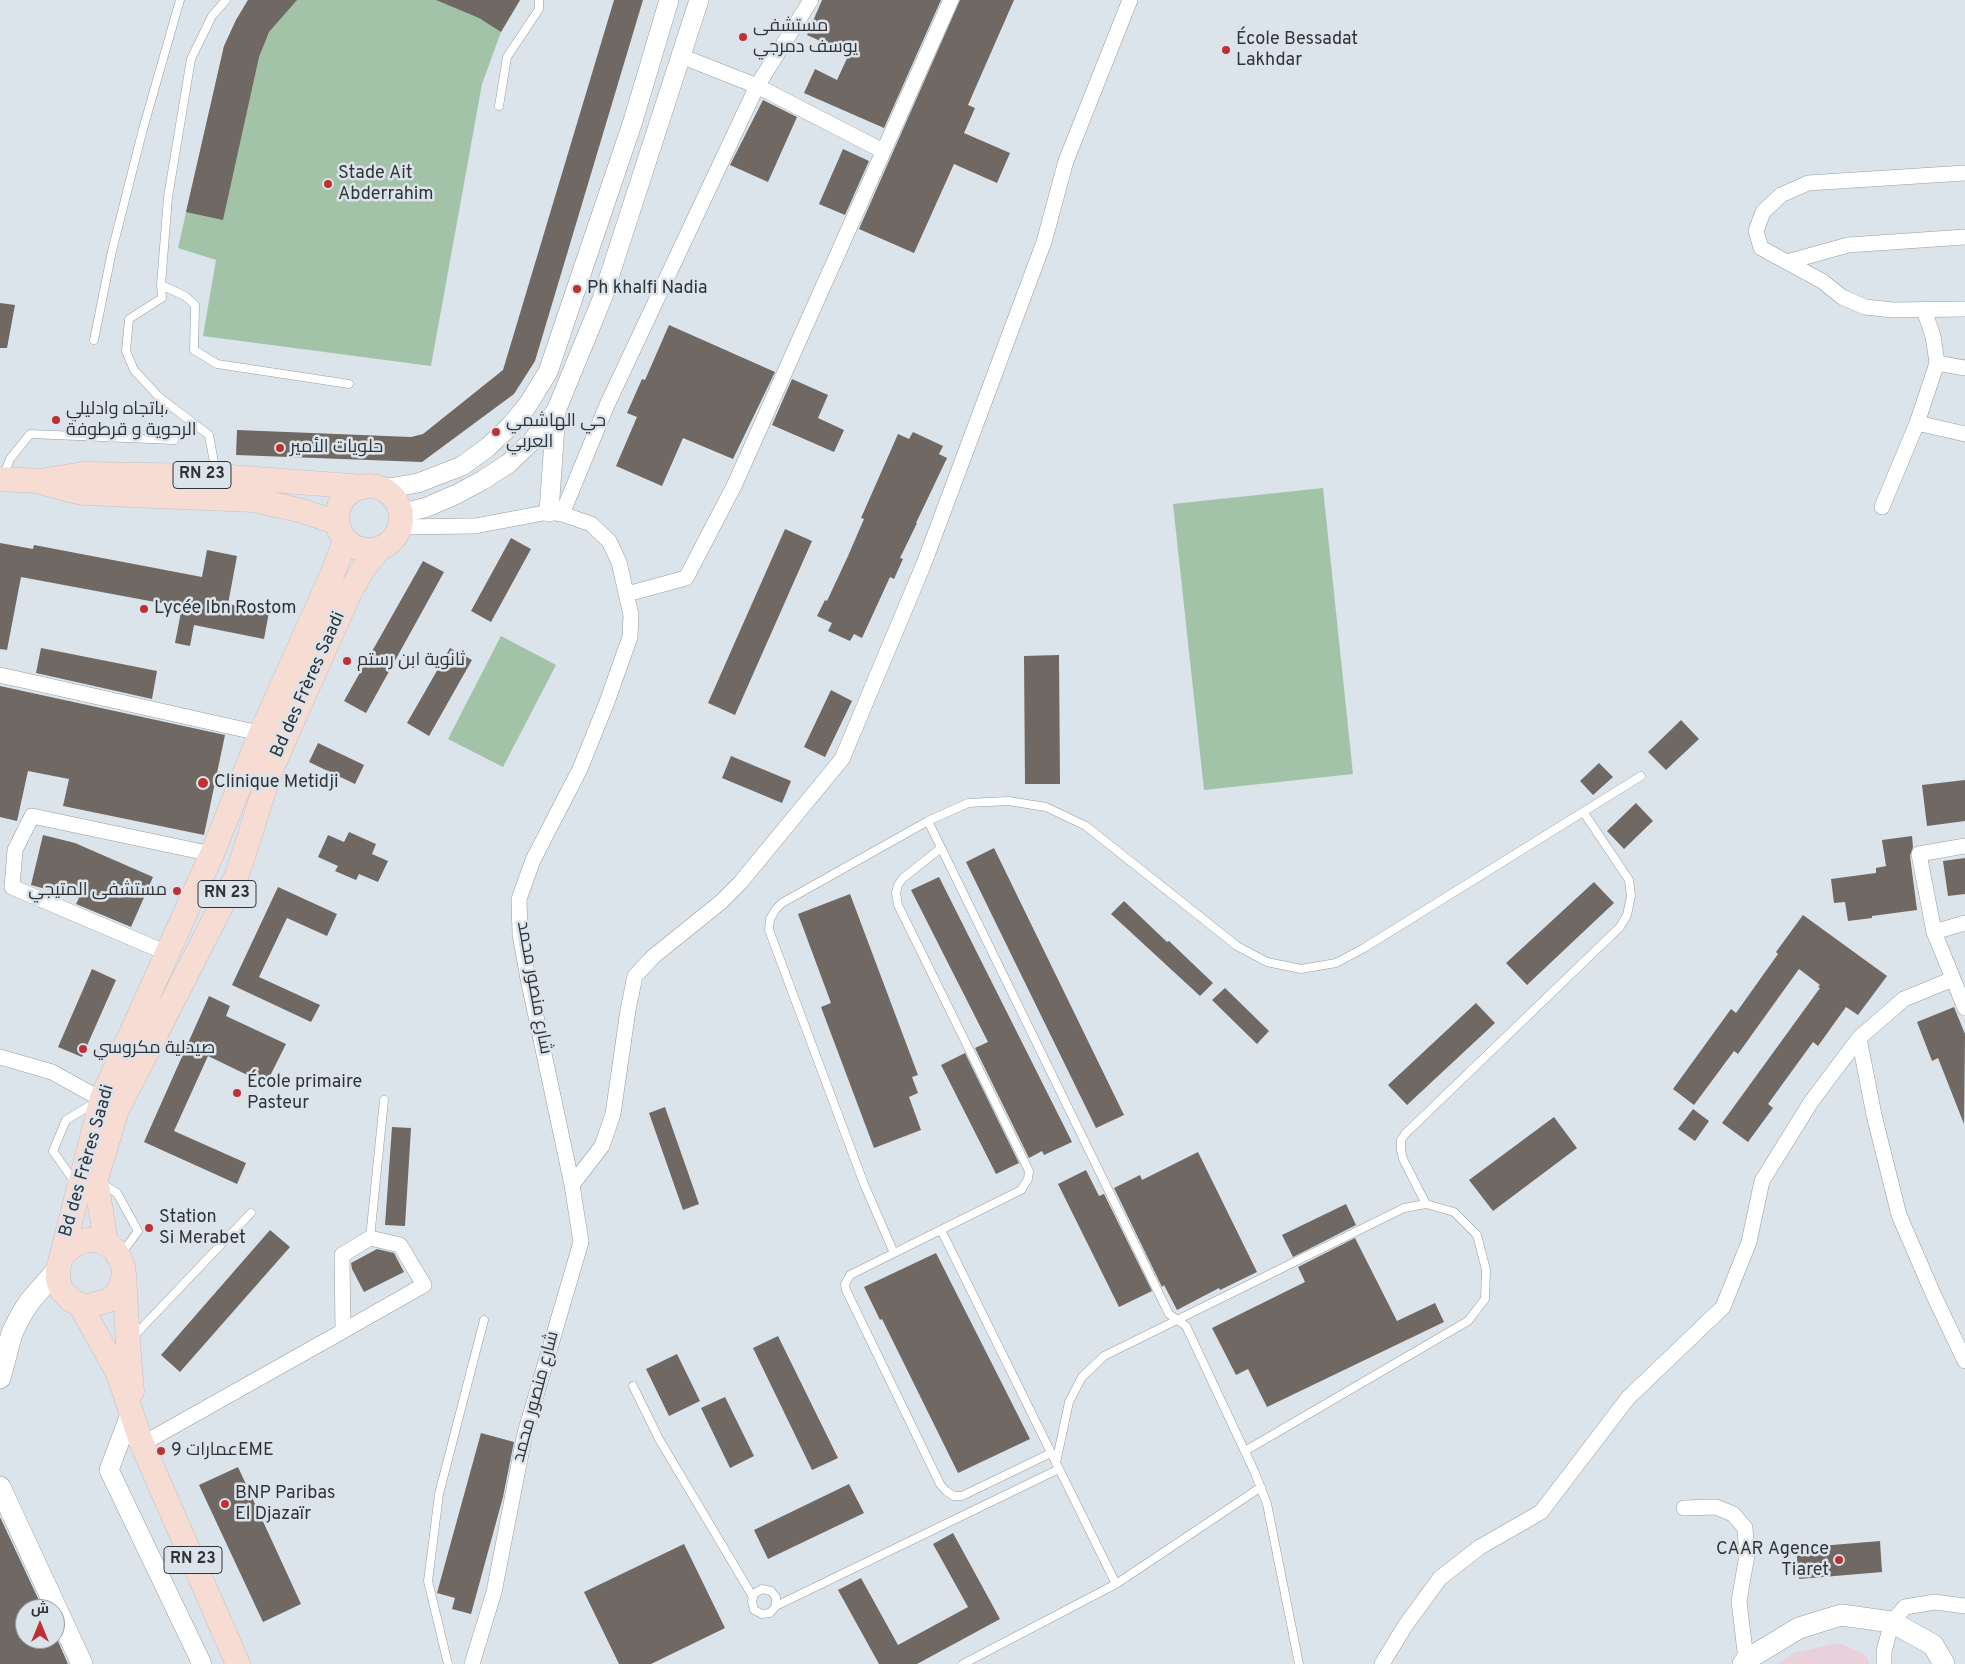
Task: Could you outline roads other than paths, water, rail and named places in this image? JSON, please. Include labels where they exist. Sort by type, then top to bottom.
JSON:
[{"type":"main road","name":"RN 23","points":[[1,479],[40,481],[83,474],[217,476],[373,488]]},
{"type":"main road","name":"RN 23","points":[[40,481],[54,487],[84,493],[228,498],[278,504],[303,511],[341,531],[334,570]]},
{"type":"main road","points":[[373,488],[391,495],[397,504],[400,520],[392,540],[380,548],[371,550],[361,549],[341,531],[340,506],[345,497],[354,490],[373,488]]},
{"type":"main road","points":[[303,511],[319,527],[325,537],[333,558],[334,570]]},
{"type":"main road","name":"Bd des Frères Saadi","points":[[109,1104],[237,875],[269,775],[284,740],[350,592],[363,569],[380,548]]},
{"type":"main road","name":"Bd des Frères Saadi","points":[[59,1264],[87,1183],[109,1104],[167,953],[212,854],[261,733],[334,570]]},
{"type":"main road","name":"Bd des Frères Saadi","points":[[87,1183],[116,1259]]},
{"type":"main road","points":[[1,1370],[12,1333],[30,1301],[59,1264],[67,1250],[86,1240],[96,1240],[116,1259],[121,1285],[116,1294],[109,1300],[90,1306],[75,1302],[30,1301]]},
{"type":"main road","name":"RN 23","points":[[116,1259],[128,1342],[132,1409]]},
{"type":"main road","points":[[59,1264],[58,1280],[62,1291],[75,1302]]},
{"type":"main road","name":"RN 23","points":[[75,1302],[118,1373],[132,1409],[142,1444],[238,1664]]},
{"type":"main road","points":[[0,1487],[82,1664]]},
{"type":"main road","points":[[1744,1662],[1799,1628],[1841,1615],[1892,1622],[1933,1645],[1944,1664]]},
{"type":"street","points":[[373,488],[418,483],[462,466],[488,447],[510,426],[527,406],[548,372],[632,121],[669,0]]},
{"type":"street","points":[[400,520],[458,494],[509,463],[532,441],[556,411],[602,299],[699,0]]},
{"type":"street","points":[[555,513],[757,86],[811,0]]},
{"type":"street","points":[[627,594],[686,578],[734,486],[950,0]]},
{"type":"street","points":[[572,1185],[602,1146],[613,1114],[628,1010],[635,976],[654,956],[721,902],[740,883],[842,759],[923,566],[1044,242],[1066,161],[1130,0]]},
{"type":"street","points":[[680,56],[757,86],[883,151]]},
{"type":"street","points":[[1965,173],[1808,183],[1781,195],[1763,212],[1756,231],[1761,248],[1822,281],[1842,297],[1866,307],[1893,310],[1965,308]]},
{"type":"street","points":[[1787,262],[1848,245],[1965,237]]},
{"type":"street","points":[[1882,507],[1917,423],[1937,363],[1933,336],[1924,310]]},
{"type":"street","points":[[1937,363],[1965,368]]},
{"type":"street","points":[[555,513],[556,411]]},
{"type":"street","points":[[1917,423],[1965,434]]},
{"type":"street","name":"شارع منصور محمد","points":[[400,520],[475,526],[555,513],[591,524],[609,541],[619,562],[631,614],[630,637],[580,769],[533,860],[519,899],[520,934],[528,979],[572,1185],[581,1242],[525,1433],[494,1592],[472,1664]]},
{"type":"street","points":[[0,675],[261,733],[284,740]]},
{"type":"street","points":[[167,953],[12,887],[15,850],[32,816],[212,854]]},
{"type":"street","points":[[1965,846],[1919,854],[1934,932],[1965,1008]]},
{"type":"street","points":[[1934,932],[1965,922]]},
{"type":"street","points":[[1382,1664],[1405,1626],[1440,1578],[1480,1547],[1541,1512],[1628,1398],[1723,1307],[1749,1242],[1762,1181],[1811,1102],[1859,1038],[1904,999],[1953,979]]},
{"type":"street","points":[[1859,1038],[1874,1114],[1899,1215],[1965,1361]]},
{"type":"street","points":[[0,1057],[52,1072],[109,1104]]},
{"type":"street","points":[[142,1444],[343,1331],[424,1285],[400,1244],[370,1238],[342,1255],[343,1331]]},
{"type":"street","points":[[132,1409],[109,1470],[202,1664]]},
{"type":"street","points":[[1684,1508],[1716,1507],[1733,1514],[1745,1528],[1747,1555],[1739,1601],[1744,1662]]},
{"type":"street","points":[[1884,1664],[1884,1651],[1892,1622],[1905,1608],[1935,1602],[1965,1606]]},
{"type":"lane","points":[[94,340],[112,251],[143,129],[180,0]]},
{"type":"lane","points":[[217,476],[209,435],[159,397],[134,370],[126,351],[129,319],[162,298],[161,285],[168,197],[192,59],[212,16],[226,0]]},
{"type":"lane","points":[[499,106],[507,57],[539,9],[538,0]]},
{"type":"lane","points":[[161,285],[185,296],[195,305],[194,350],[217,364],[349,384]]},
{"type":"lane","points":[[1,479],[10,459],[30,434],[174,440]]},
{"type":"lane","points":[[894,1253],[864,1184],[768,930],[770,920],[782,903],[928,821],[968,803],[1008,801],[1046,807],[1086,826],[1237,946],[1267,962],[1300,969],[1336,963],[1364,948],[1641,776]]},
{"type":"lane","points":[[1426,1204],[1403,1159],[1401,1140],[1404,1134],[1620,927],[1627,915],[1631,896],[1629,880],[1584,813]]},
{"type":"lane","points":[[928,821],[1169,1314],[1186,1326],[1261,1487],[1273,1534],[1298,1664]]},
{"type":"lane","points":[[941,848],[898,884],[896,893],[898,905],[1029,1171],[1028,1179],[1021,1190],[850,1275],[845,1284],[846,1290],[946,1492],[954,1496],[962,1496],[1051,1453]]},
{"type":"lane","points":[[370,1238],[384,1100]]},
{"type":"lane","points":[[109,1104],[66,1120],[53,1151],[87,1183],[116,1193],[138,1231],[116,1259]]},
{"type":"lane","points":[[1057,1466],[1069,1402],[1082,1377],[1104,1356],[1404,1208],[1426,1204],[1454,1212],[1477,1235],[1486,1270],[1484,1299],[1468,1321],[1245,1452]]},
{"type":"lane","points":[[128,1342],[251,1212]]},
{"type":"lane","points":[[941,1230],[1116,1584]]},
{"type":"lane","points":[[448,1664],[428,1581],[439,1494],[484,1320]]},
{"type":"lane","points":[[632,1386],[659,1439],[752,1597],[754,1610],[762,1614],[770,1612],[776,1606],[1057,1466]]},
{"type":"lane","points":[[963,1664],[1116,1584],[1261,1487]]},
{"type":"lane","points":[[752,1597],[762,1589],[771,1591],[776,1597],[776,1606]]},
{"type":"place","name":"مستشفى يوسف دمرجي","points":[[743,37]]},
{"type":"place","name":"École Bessadat Lakhdar","points":[[1226,50]]},
{"type":"place","name":"Stade Ait Abderrahim","points":[[328,184]]},
{"type":"place","name":"Ph khalfi Nadia","points":[[577,289]]},
{"type":"place","name":"باتجاه وادليلي، الرحوية و قرطوفة","points":[[56,420]]},
{"type":"place","name":"حي الهاشمي العربي","points":[[496,432]]},
{"type":"place","name":"حلويات الأمير","points":[[280,448]]},
{"type":"place","name":"Lycée Ibn Rostom","points":[[144,609]]},
{"type":"place","name":"ثانوية ابن رستم","points":[[347,661]]},
{"type":"place","name":"Clinique Metidji","points":[[203,783]]},
{"type":"place","name":"مستشفى المتيجي","points":[[177,891]]},
{"type":"place","name":"صيدلية مكروسي","points":[[83,1049]]},
{"type":"place","name":"École primaire Pasteur","points":[[237,1093]]},
{"type":"place","name":"Station Si Merabet","points":[[149,1228]]},
{"type":"place","name":"عمارات 9EME","points":[[161,1451]]},
{"type":"place","name":"BNP Paribas El Djazaïr","points":[[225,1504]]},
{"type":"place","name":"CAAR Agence Tiaret","points":[[1839,1560]]}]
